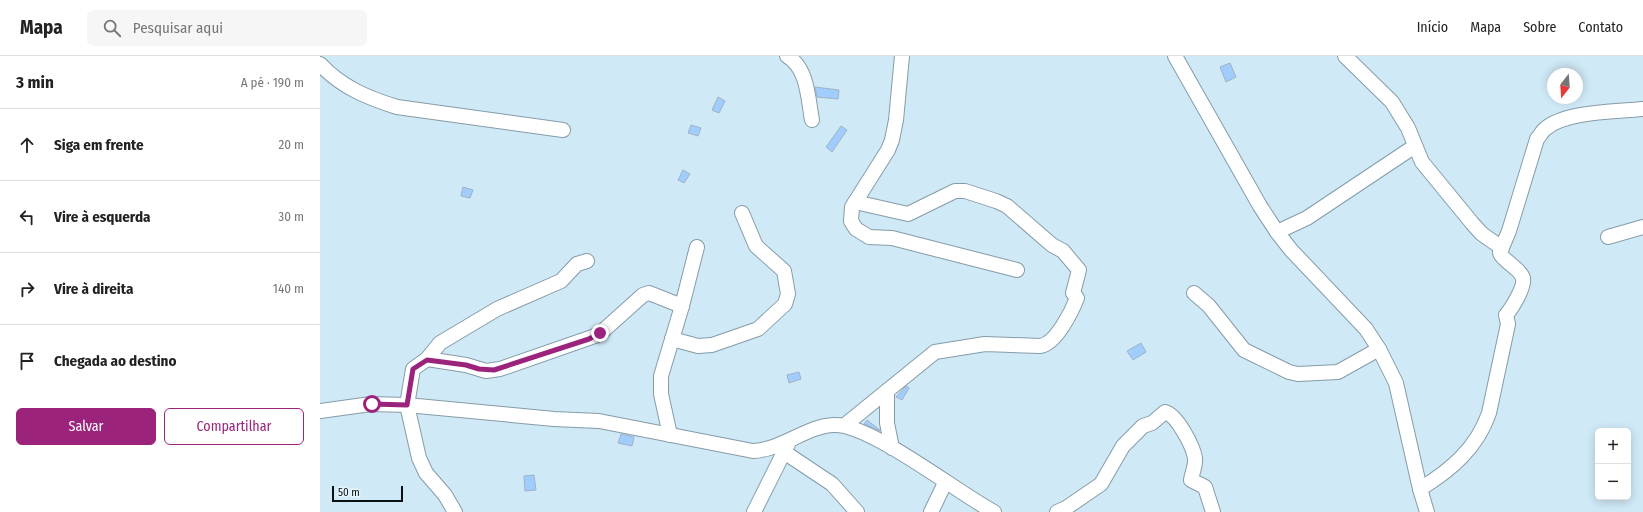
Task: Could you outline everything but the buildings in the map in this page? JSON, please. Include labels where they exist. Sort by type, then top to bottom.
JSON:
[{"type":"street","points":[[788,56],[793,60],[803,74],[812,120]]},
{"type":"street","points":[[902,56],[896,120],[892,140],[888,150],[855,202],[850,214],[851,221],[856,229],[869,237],[892,238],[1017,270]]},
{"type":"street","points":[[1175,56],[1260,206],[1277,232],[1291,250],[1366,329],[1379,349],[1396,383],[1420,489],[1427,512]]},
{"type":"street","points":[[1345,56],[1392,102],[1408,128],[1422,162],[1482,234],[1502,248]]},
{"type":"street","points":[[320,64],[337,81],[356,92],[372,100],[397,107],[416,111],[562,130]]},
{"type":"street","points":[[1420,489],[1446,472],[1469,451],[1484,427],[1489,413],[1508,324],[1506,315],[1512,308],[1523,282],[1523,276],[1520,272],[1500,254],[1509,231],[1537,139],[1545,128],[1559,121],[1576,117],[1643,110]]},
{"type":"street","points":[[1277,232],[1307,218],[1415,146]]},
{"type":"street","points":[[845,425],[887,392],[927,356],[938,351],[985,344],[1040,346],[1047,344],[1067,320],[1078,298],[1073,293],[1079,270],[1063,251],[1052,245],[1007,206],[996,201],[965,191],[955,191],[908,214],[855,202]]},
{"type":"street","points":[[672,339],[698,346],[712,345],[758,329],[785,304],[788,294],[784,271],[756,246],[742,213]]},
{"type":"street","points":[[1608,238],[1643,227]]},
{"type":"street","points":[[670,435],[660,385],[661,376],[682,306],[697,247]]},
{"type":"street","points":[[454,512],[445,495],[422,466],[407,405],[413,369],[427,360],[440,342],[497,309],[561,281],[577,264],[587,261]]},
{"type":"street","points":[[427,360],[466,365],[486,370],[500,369],[595,336],[604,330],[643,295],[649,293],[682,306]]},
{"type":"street","points":[[1194,293],[1209,306],[1244,350],[1289,372],[1298,374],[1338,372],[1379,349]]},
{"type":"street","points":[[887,392],[887,423],[892,448]]},
{"type":"street","points":[[320,411],[372,404],[407,405],[554,419],[613,422],[753,451],[786,446],[821,428],[833,425],[845,425],[892,448],[945,483],[994,512]]},
{"type":"street","points":[[1057,512],[1066,508],[1101,484],[1123,446],[1143,426],[1152,423],[1165,412],[1170,415],[1191,443],[1195,460],[1191,480],[1204,487],[1213,512]]},
{"type":"street","points":[[754,512],[786,446]]},
{"type":"street","points":[[786,446],[832,484],[857,512]]},
{"type":"street","points":[[931,512],[945,483]]},
{"type":"route","points":[[372,404],[407,405],[411,373],[416,366],[427,360],[466,365],[479,369],[494,370],[589,339],[600,333]]}]
